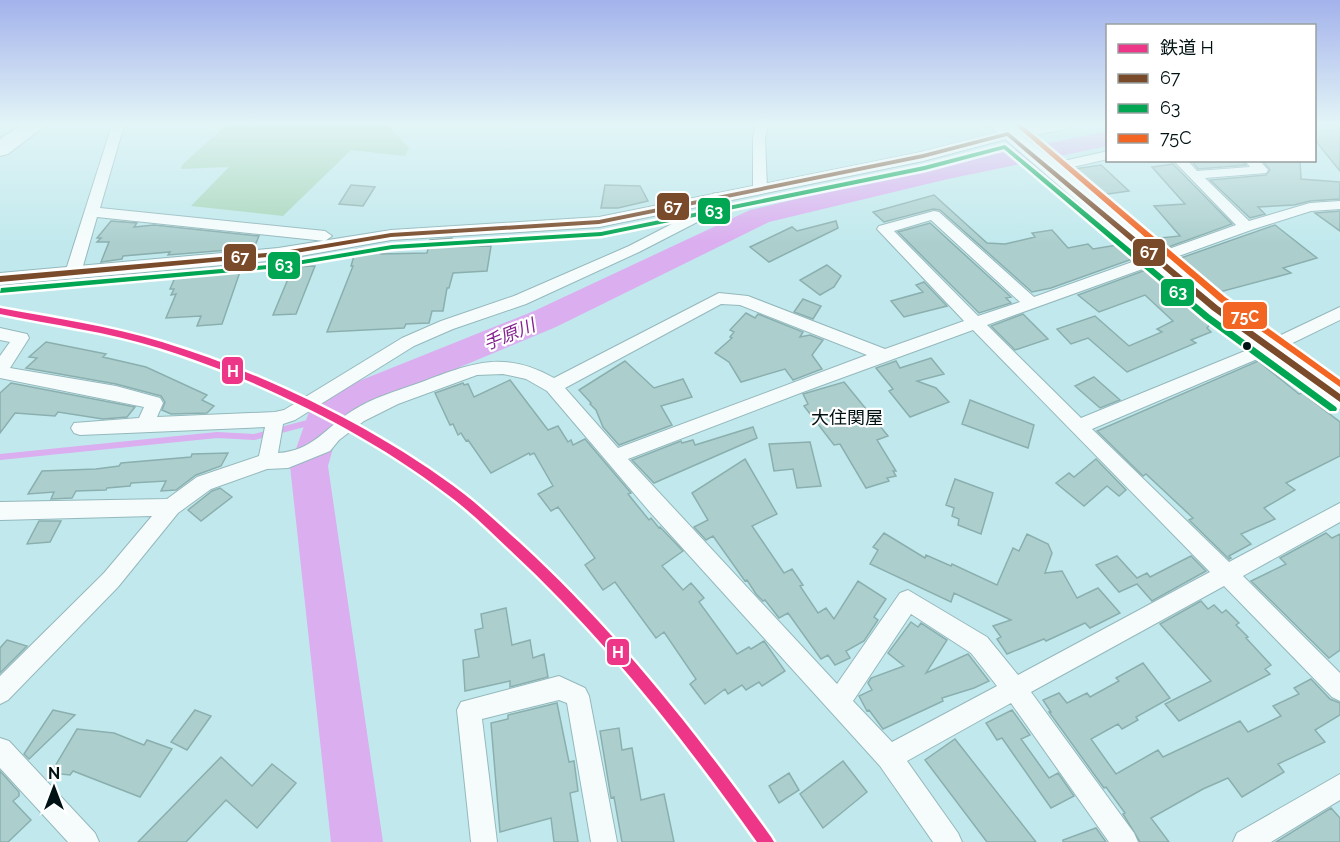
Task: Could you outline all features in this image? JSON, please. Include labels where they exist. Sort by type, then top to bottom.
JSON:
[{"type":"main road","points":[[1049,166],[1157,260],[1268,348],[1340,399]]},
{"type":"street","points":[[73,273],[107,164]]},
{"type":"street","points":[[760,164],[760,188]]},
{"type":"street","points":[[0,279],[278,254],[390,236],[599,222],[881,164]]},
{"type":"street","points":[[1049,166],[1058,164]]},
{"type":"street","points":[[1183,164],[1246,227]]},
{"type":"street","points":[[1194,175],[1261,170],[1255,164]]},
{"type":"street","points":[[80,428],[145,425],[273,428],[289,415],[408,342],[447,325],[520,300],[634,249],[702,214],[719,202],[719,196]]},
{"type":"street","points":[[616,456],[1031,303],[1246,227],[1310,207],[1340,205]]},
{"type":"street","points":[[93,212],[325,236]]},
{"type":"street","points":[[1031,303],[934,215],[884,229],[976,325],[1227,572],[1340,689]]},
{"type":"street","points":[[553,386],[578,375],[719,298],[742,300],[886,356]]},
{"type":"street","points":[[1080,426],[1268,348],[1340,313]]},
{"type":"street","points":[[0,334],[21,338],[0,370],[46,382],[123,393],[154,403],[145,425]]},
{"type":"street","points":[[0,692],[111,580],[171,507],[204,483],[267,461],[288,460],[324,446],[333,435],[358,416],[392,399],[476,369],[503,368],[530,373],[553,386],[616,456],[656,505],[889,757],[950,842]]},
{"type":"street","points":[[267,461],[273,428]]},
{"type":"street","points":[[0,511],[171,507]]},
{"type":"street","points":[[889,757],[1340,512]]},
{"type":"street","points":[[839,702],[908,600],[979,645],[1015,690],[1125,842]]},
{"type":"street","points":[[484,842],[469,710],[559,688],[577,696],[604,842]]},
{"type":"street","points":[[0,750],[86,842]]},
{"type":"street","points":[[1250,841],[1340,786]]},
{"type":"green space","points":[[336,164],[283,216],[191,206],[229,167],[181,169],[182,165]]},
{"type":"building","points":[[1173,164],[1232,224],[1163,249],[1150,239],[1180,236],[1154,206],[1185,204],[1152,167]]},
{"type":"building","points":[[1194,164],[1246,165],[1198,169]]},
{"type":"building","points":[[1265,164],[1300,164],[1301,179],[1340,182],[1340,199],[1258,207],[1265,214],[1250,218],[1210,180],[1266,175],[1270,170]]},
{"type":"building","points":[[1101,165],[1129,191],[1101,195],[1074,169]]},
{"type":"building","points":[[351,185],[375,187],[363,206],[339,204]]},
{"type":"building","points":[[605,185],[640,186],[648,201],[618,208],[601,208]]},
{"type":"building","points":[[934,195],[987,243],[1005,244],[1035,237],[1032,233],[1052,230],[1068,248],[1088,244],[1093,249],[1123,244],[1138,257],[1051,288],[1032,292],[940,210],[933,209],[884,222],[873,212]]},
{"type":"building","points":[[1340,211],[1340,231],[1315,213]]},
{"type":"building","points":[[111,221],[137,223],[134,227],[154,225],[259,236],[254,248],[123,256],[122,259],[101,262],[109,242],[97,242],[101,238],[97,238]]},
{"type":"building","points":[[836,221],[838,228],[769,262],[750,247],[792,227],[797,231]]},
{"type":"building","points":[[930,223],[1011,297],[1006,298],[1011,303],[979,313],[898,232]]},
{"type":"building","points":[[1275,225],[1317,258],[1283,268],[1291,273],[1216,293],[1175,260]]},
{"type":"building","points":[[452,238],[450,247],[491,246],[487,271],[453,273],[449,288],[447,288],[443,311],[432,311],[429,323],[406,324],[404,328],[327,332],[353,266],[351,266],[356,249],[383,246],[381,254],[427,253],[430,240]]},
{"type":"building","points":[[827,265],[841,276],[834,287],[820,295],[800,280]]},
{"type":"building","points":[[242,266],[222,324],[197,326],[201,316],[166,318],[176,294],[171,295],[174,289],[170,289],[178,271]]},
{"type":"building","points":[[315,266],[296,314],[273,315],[293,267]]},
{"type":"building","points":[[1151,268],[1213,321],[1207,328],[1211,332],[1191,340],[1196,343],[1127,372],[1088,338],[1071,344],[1057,329],[1095,316],[1129,346],[1162,332],[1157,329],[1173,321],[1145,295],[1099,312],[1078,295]]},
{"type":"building","points":[[924,282],[947,306],[904,317],[891,301],[923,292],[916,285]]},
{"type":"building","points":[[803,299],[821,306],[813,319],[794,312]]},
{"type":"building","points":[[746,313],[755,318],[758,314],[803,332],[800,337],[810,335],[823,340],[812,355],[822,369],[793,380],[785,369],[741,382],[729,362],[715,353],[732,338],[730,337],[734,332],[730,330]]},
{"type":"building","points":[[1023,314],[1048,339],[1015,350],[991,326]]},
{"type":"building","points":[[46,342],[106,354],[103,357],[146,367],[207,395],[202,400],[214,406],[207,413],[171,414],[162,410],[165,402],[161,396],[116,384],[26,368],[37,358],[29,357]]},
{"type":"building","points":[[931,358],[944,374],[917,381],[936,388],[949,402],[910,417],[889,391],[893,389],[876,368],[896,361],[900,368]]},
{"type":"building","points":[[625,361],[654,388],[683,379],[692,397],[661,406],[672,425],[619,445],[603,427],[596,410],[579,390]]},
{"type":"building","points":[[1258,361],[1299,394],[1302,393],[1340,422],[1340,456],[1286,483],[1295,490],[1264,508],[1275,519],[1241,534],[1251,544],[1229,556],[1231,558],[1229,559],[1189,520],[1193,518],[1146,474],[1143,476],[1097,431]]},
{"type":"building","points":[[1094,377],[1120,400],[1100,408],[1075,386]]},
{"type":"building","points":[[510,380],[548,430],[558,426],[568,442],[571,440],[573,445],[585,439],[631,493],[628,494],[649,520],[651,518],[683,551],[662,566],[683,590],[691,583],[704,598],[699,602],[737,654],[764,641],[785,671],[762,686],[759,682],[746,690],[742,685],[728,694],[725,689],[705,704],[690,684],[696,679],[664,632],[656,638],[615,582],[603,590],[585,565],[595,558],[558,507],[551,511],[538,494],[553,486],[534,453],[530,455],[529,453],[491,473],[468,440],[466,441],[461,433],[458,435],[453,424],[450,425],[435,393],[463,383],[468,384],[474,397]]},
{"type":"building","points":[[844,382],[888,436],[877,440],[896,471],[893,471],[896,476],[887,478],[889,481],[866,488],[840,444],[834,445],[804,406],[808,404],[803,394]]},
{"type":"building","points":[[11,383],[135,407],[127,417],[103,419],[58,412],[55,416],[15,413],[0,433],[0,393]]},
{"type":"building","points":[[970,400],[1034,425],[1028,448],[962,424]]},
{"type":"building","points":[[753,427],[757,438],[654,483],[632,460],[681,441],[682,443],[693,440],[695,445]]},
{"type":"building","points":[[810,442],[821,486],[797,488],[793,469],[774,471],[769,444]]},
{"type":"building","points":[[228,453],[221,466],[196,475],[176,490],[161,491],[166,481],[131,483],[130,486],[107,488],[106,490],[76,491],[72,498],[51,499],[54,492],[28,494],[42,471],[96,469],[119,466],[121,463],[191,457],[192,454]]},
{"type":"building","points":[[745,459],[777,514],[752,526],[784,573],[792,569],[818,613],[826,608],[834,619],[858,581],[886,599],[874,617],[878,620],[864,641],[846,651],[850,658],[835,665],[828,655],[821,659],[788,613],[779,618],[765,600],[763,601],[756,594],[747,580],[745,581],[713,536],[706,540],[694,527],[708,520],[692,493]]},
{"type":"building","points":[[1096,459],[1126,490],[1119,496],[1107,486],[1084,506],[1056,483],[1069,473],[1074,477]]},
{"type":"building","points":[[955,479],[993,493],[981,534],[958,525],[959,519],[952,516],[954,508],[946,505]]},
{"type":"building","points":[[220,488],[232,497],[201,521],[188,510],[212,491]]},
{"type":"building","points":[[39,521],[61,521],[50,542],[27,544]]},
{"type":"building","points":[[884,533],[925,558],[926,555],[951,566],[952,564],[997,585],[1013,548],[1019,551],[1027,534],[1048,544],[1052,553],[1045,573],[1062,571],[1077,598],[1098,588],[1120,613],[1090,628],[1085,623],[1046,641],[1044,639],[1007,654],[997,639],[1001,637],[993,626],[1011,620],[954,593],[951,602],[870,564],[878,550],[873,547]]},
{"type":"building","points":[[1326,533],[1332,538],[1340,534],[1340,650],[1329,658],[1251,581],[1286,564],[1280,558]]},
{"type":"building","points":[[1117,556],[1137,578],[1147,573],[1150,577],[1191,556],[1206,571],[1152,601],[1137,584],[1119,592],[1096,565]]},
{"type":"building","points":[[1201,601],[1208,609],[1214,605],[1222,613],[1226,610],[1239,623],[1236,625],[1271,665],[1265,669],[1270,674],[1179,721],[1165,704],[1211,681],[1160,624]]},
{"type":"building","points":[[506,608],[512,645],[530,640],[533,658],[544,654],[548,677],[510,687],[510,681],[465,691],[463,660],[479,657],[475,630],[483,628],[481,614]]},
{"type":"building","points":[[911,622],[918,627],[921,623],[947,640],[926,673],[968,654],[989,681],[942,698],[943,701],[883,729],[869,710],[867,711],[859,696],[872,690],[868,683],[871,678],[904,666],[888,653]]},
{"type":"building","points":[[7,640],[27,646],[0,673],[0,648]]},
{"type":"building","points":[[1143,663],[1170,698],[1136,717],[1138,720],[1122,729],[1118,724],[1091,739],[1116,774],[1158,750],[1163,757],[1240,721],[1248,732],[1281,716],[1273,706],[1299,694],[1294,688],[1311,679],[1330,699],[1340,703],[1340,715],[1315,730],[1325,742],[1278,764],[1284,772],[1242,797],[1228,778],[1203,789],[1151,818],[1169,842],[1140,842],[1123,814],[1125,813],[1106,787],[1104,788],[1049,712],[1051,712],[1043,700],[1059,693],[1067,703],[1087,693],[1090,697],[1119,681],[1116,678]]},
{"type":"building","points":[[557,703],[569,762],[574,761],[578,791],[570,793],[578,842],[554,842],[551,818],[500,832],[491,723],[508,719],[508,715]]},
{"type":"building","points":[[53,710],[75,715],[29,759],[24,754]]},
{"type":"building","points":[[195,710],[211,716],[187,750],[171,742]]},
{"type":"building","points":[[1012,710],[1030,735],[1021,739],[1049,778],[1058,773],[1074,796],[1051,808],[1002,738],[997,740],[986,723]]},
{"type":"building","points":[[619,728],[622,750],[632,748],[641,800],[664,794],[674,842],[622,842],[614,797],[611,798],[600,731]]},
{"type":"building","points":[[77,729],[114,733],[144,745],[147,740],[172,749],[140,797],[73,771],[70,775],[51,773]]},
{"type":"building","points":[[955,739],[1036,842],[987,842],[925,760]]},
{"type":"building","points":[[221,757],[252,786],[272,764],[296,783],[257,828],[226,800],[186,842],[138,842]]},
{"type":"building","points":[[843,761],[867,792],[823,828],[800,794]]},
{"type":"building","points":[[0,771],[19,792],[19,796],[13,801],[31,820],[8,842],[0,842]]},
{"type":"building","points":[[789,773],[799,790],[779,803],[769,786]]},
{"type":"building","points":[[1331,808],[1340,818],[1340,842],[1276,842]]},
{"type":"building","points":[[1096,828],[1106,842],[1063,842],[1063,840]]},
{"type":"waterway","name":"手原川","points":[[357,842],[309,466],[323,419],[371,390],[545,319],[760,216],[981,164]]},
{"type":"waterway","points":[[0,457],[217,435],[254,437],[323,419]]},
{"type":"rail line","name":"H","points":[[0,311],[136,338],[216,364],[287,395],[356,430],[454,493],[538,568],[609,641],[675,720],[766,842]]},
{"type":"transit line","name":"67","points":[[0,279],[278,254],[391,235],[599,222],[882,164]]},
{"type":"transit line","name":"63","points":[[1,291],[279,266],[392,247],[601,234],[939,164]]},
{"type":"transit line","name":"63","points":[[1026,164],[1207,317],[1333,409]]},
{"type":"transit line","name":"67","points":[[1044,164],[1215,308],[1340,399]]},
{"type":"transit line","name":"75C","points":[[1064,164],[1222,299],[1340,384]]},
{"type":"district","name":"大住関屋","points":[[847,417]]}]
